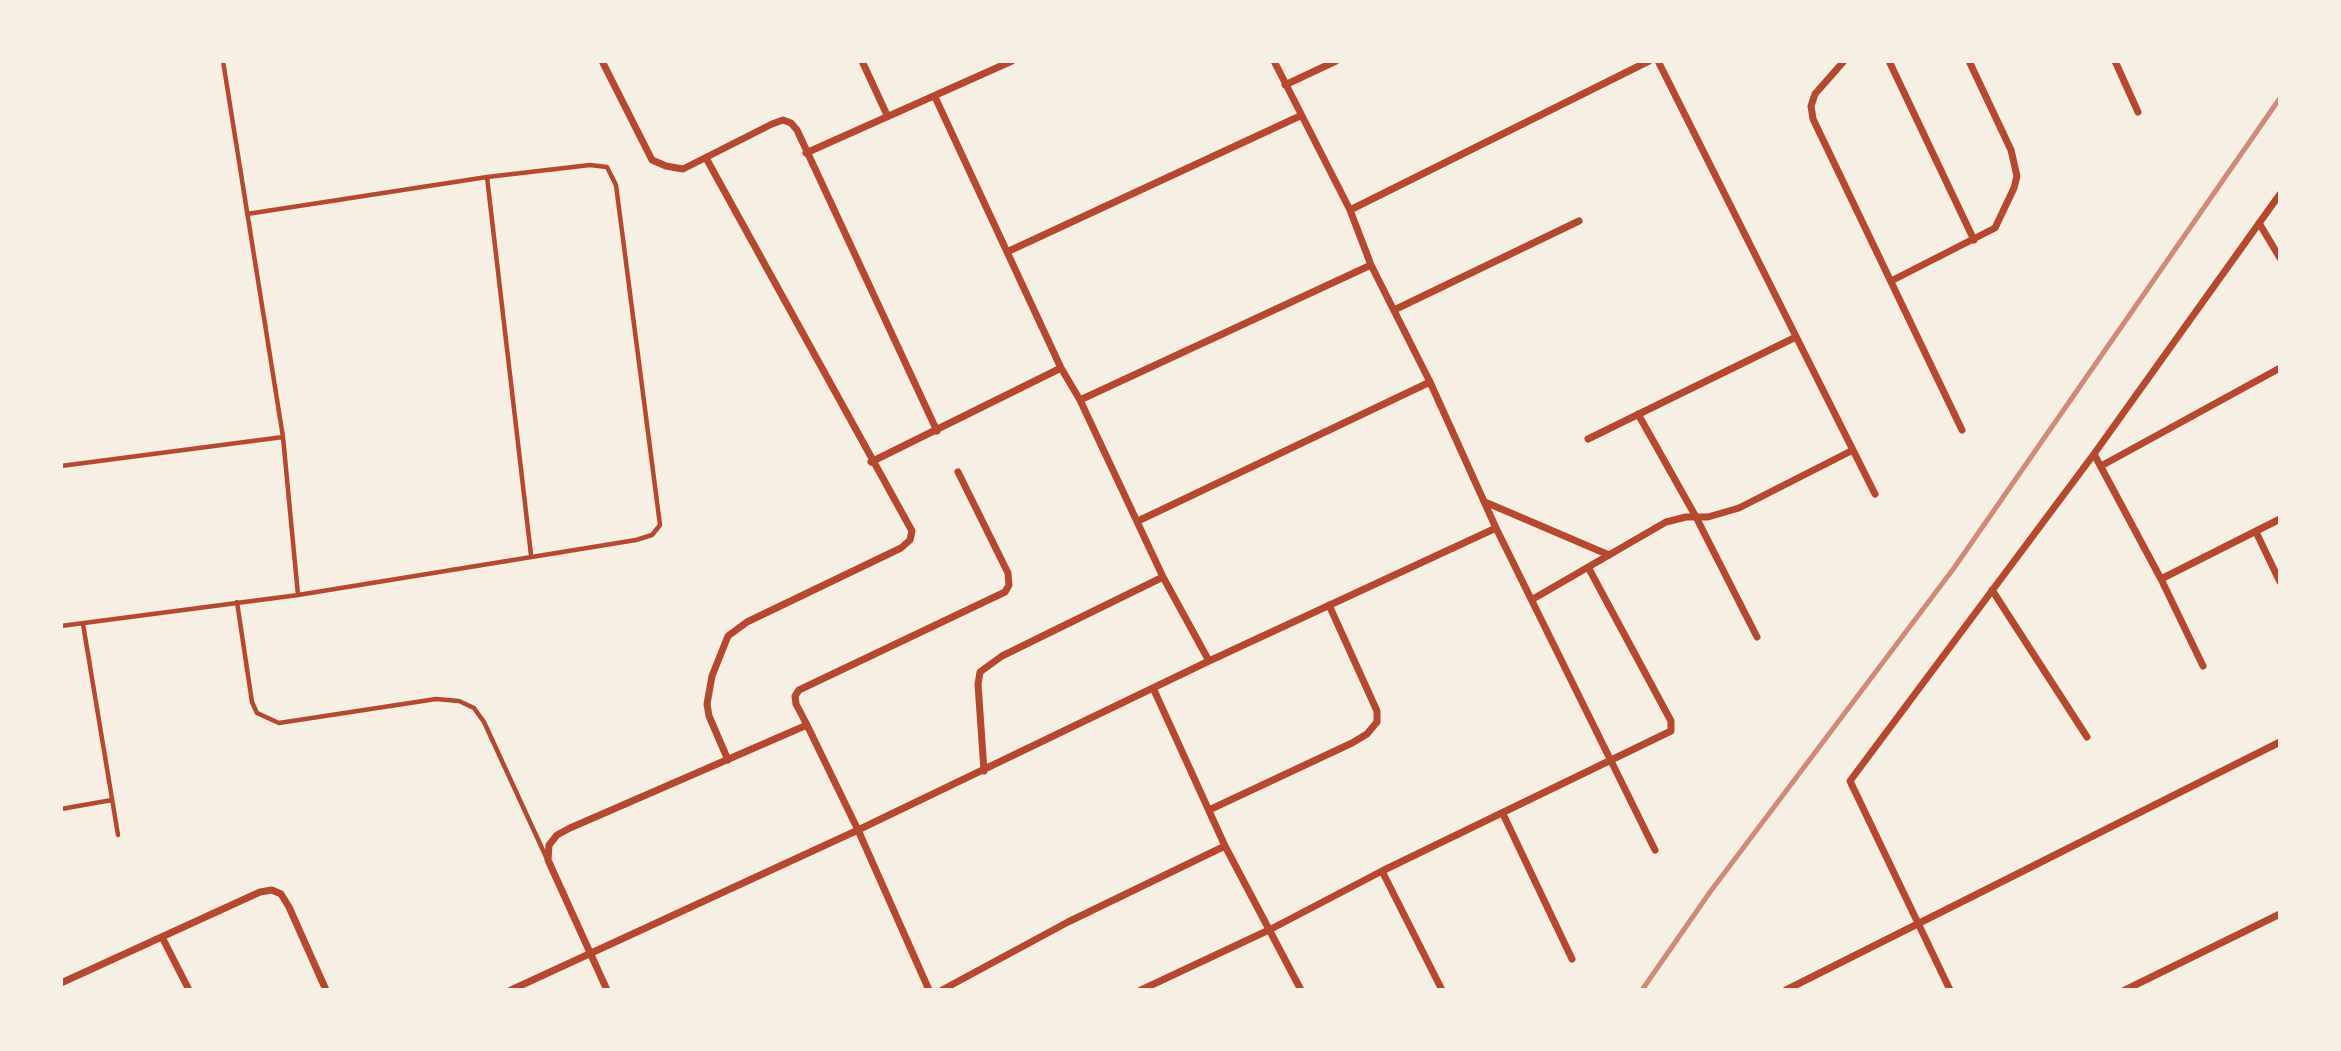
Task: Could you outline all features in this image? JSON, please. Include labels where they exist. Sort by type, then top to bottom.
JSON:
[{"type":"street","points":[[602,61],[652,160],[683,169],[783,120],[797,130],[937,431]]},
{"type":"street","points":[[862,61],[887,116]]},
{"type":"street","points":[[806,153],[1012,61]]},
{"type":"street","points":[[1274,61],[1350,210],[1371,265],[1430,382],[1496,528],[1655,850]]},
{"type":"street","points":[[1285,85],[1336,61]]},
{"type":"street","points":[[1350,210],[1648,61]]},
{"type":"street","points":[[1658,61],[1875,494]]},
{"type":"street","points":[[1844,61],[1815,94],[1811,106],[1813,118],[1962,430]]},
{"type":"street","points":[[1889,61],[1974,240]]},
{"type":"street","points":[[1891,281],[1994,228],[2017,176],[2011,150],[1969,61]]},
{"type":"street","points":[[2115,61],[2138,112]]},
{"type":"street","points":[[935,97],[1009,251],[1061,368],[1080,400],[1163,577],[1209,661]]},
{"type":"street","points":[[1009,251],[1300,116]]},
{"type":"street","points":[[706,158],[872,462],[909,523],[910,540],[901,548],[747,622],[728,636],[712,676],[707,704],[709,716],[728,760]]},
{"type":"street","points":[[1950,990],[1916,924],[1850,781],[2094,454],[2280,194]]},
{"type":"street","points":[[1394,310],[1578,221]]},
{"type":"street","points":[[2259,223],[2280,258]]},
{"type":"street","points":[[2271,241],[2280,236]]},
{"type":"street","points":[[1080,400],[1371,265]]},
{"type":"street","points":[[1588,439],[1796,337]]},
{"type":"street","points":[[872,462],[1061,368]]},
{"type":"street","points":[[2101,466],[2280,368]]},
{"type":"street","points":[[1138,520],[1430,382]]},
{"type":"street","points":[[1638,414],[1696,517],[1757,637]]},
{"type":"street","points":[[1533,599],[1666,522],[1724,514],[1853,450]]},
{"type":"street","points":[[2094,454],[2161,579],[2203,666]]},
{"type":"street","points":[[929,990],[858,830],[796,704],[795,696],[799,690],[1005,592],[1010,585],[1008,573],[958,472]]},
{"type":"street","points":[[1484,502],[1609,555]]},
{"type":"street","points":[[2161,579],[2280,519]]},
{"type":"street","points":[[511,990],[984,771],[1209,661],[1496,528]]},
{"type":"street","points":[[2256,532],[2280,582]]},
{"type":"street","points":[[1141,990],[1271,929],[1381,871],[1666,735],[1673,726],[1588,567]]},
{"type":"street","points":[[984,771],[978,684],[980,672],[1002,656],[1163,577]]},
{"type":"street","points":[[1992,590],[2087,737]]},
{"type":"street","points":[[1209,810],[1352,743],[1367,734],[1377,722],[1377,711],[1329,605]]},
{"type":"street","points":[[1154,690],[1226,846],[1301,990]]},
{"type":"street","points":[[607,990],[548,860],[549,845],[564,832],[807,725]]},
{"type":"street","points":[[1786,990],[2280,742]]},
{"type":"street","points":[[1503,814],[1572,959]]},
{"type":"street","points":[[942,990],[1068,922],[1226,846]]},
{"type":"street","points":[[1381,871],[1442,990]]},
{"type":"street","points":[[61,983],[260,892],[272,890],[281,894],[289,906],[326,990]]},
{"type":"street","points":[[2125,990],[2280,914]]},
{"type":"street","points":[[162,937],[189,990]]},
{"type":"lane","points":[[223,61],[283,437],[298,595]]},
{"type":"lane","points":[[61,626],[298,595],[644,537],[652,535],[660,525],[613,176],[607,167],[590,165],[487,177],[247,214]]},
{"type":"lane","points":[[487,177],[531,555]]},
{"type":"lane","points":[[61,466],[283,437]]},
{"type":"lane","points":[[237,602],[252,702],[257,713],[278,723],[436,699],[459,701],[474,708],[484,722],[548,860]]},
{"type":"lane","points":[[83,624],[118,835]]},
{"type":"lane","points":[[61,809],[112,800]]},
{"type":"railway","points":[[1642,990],[1710,892],[1954,568],[2280,98]]}]
